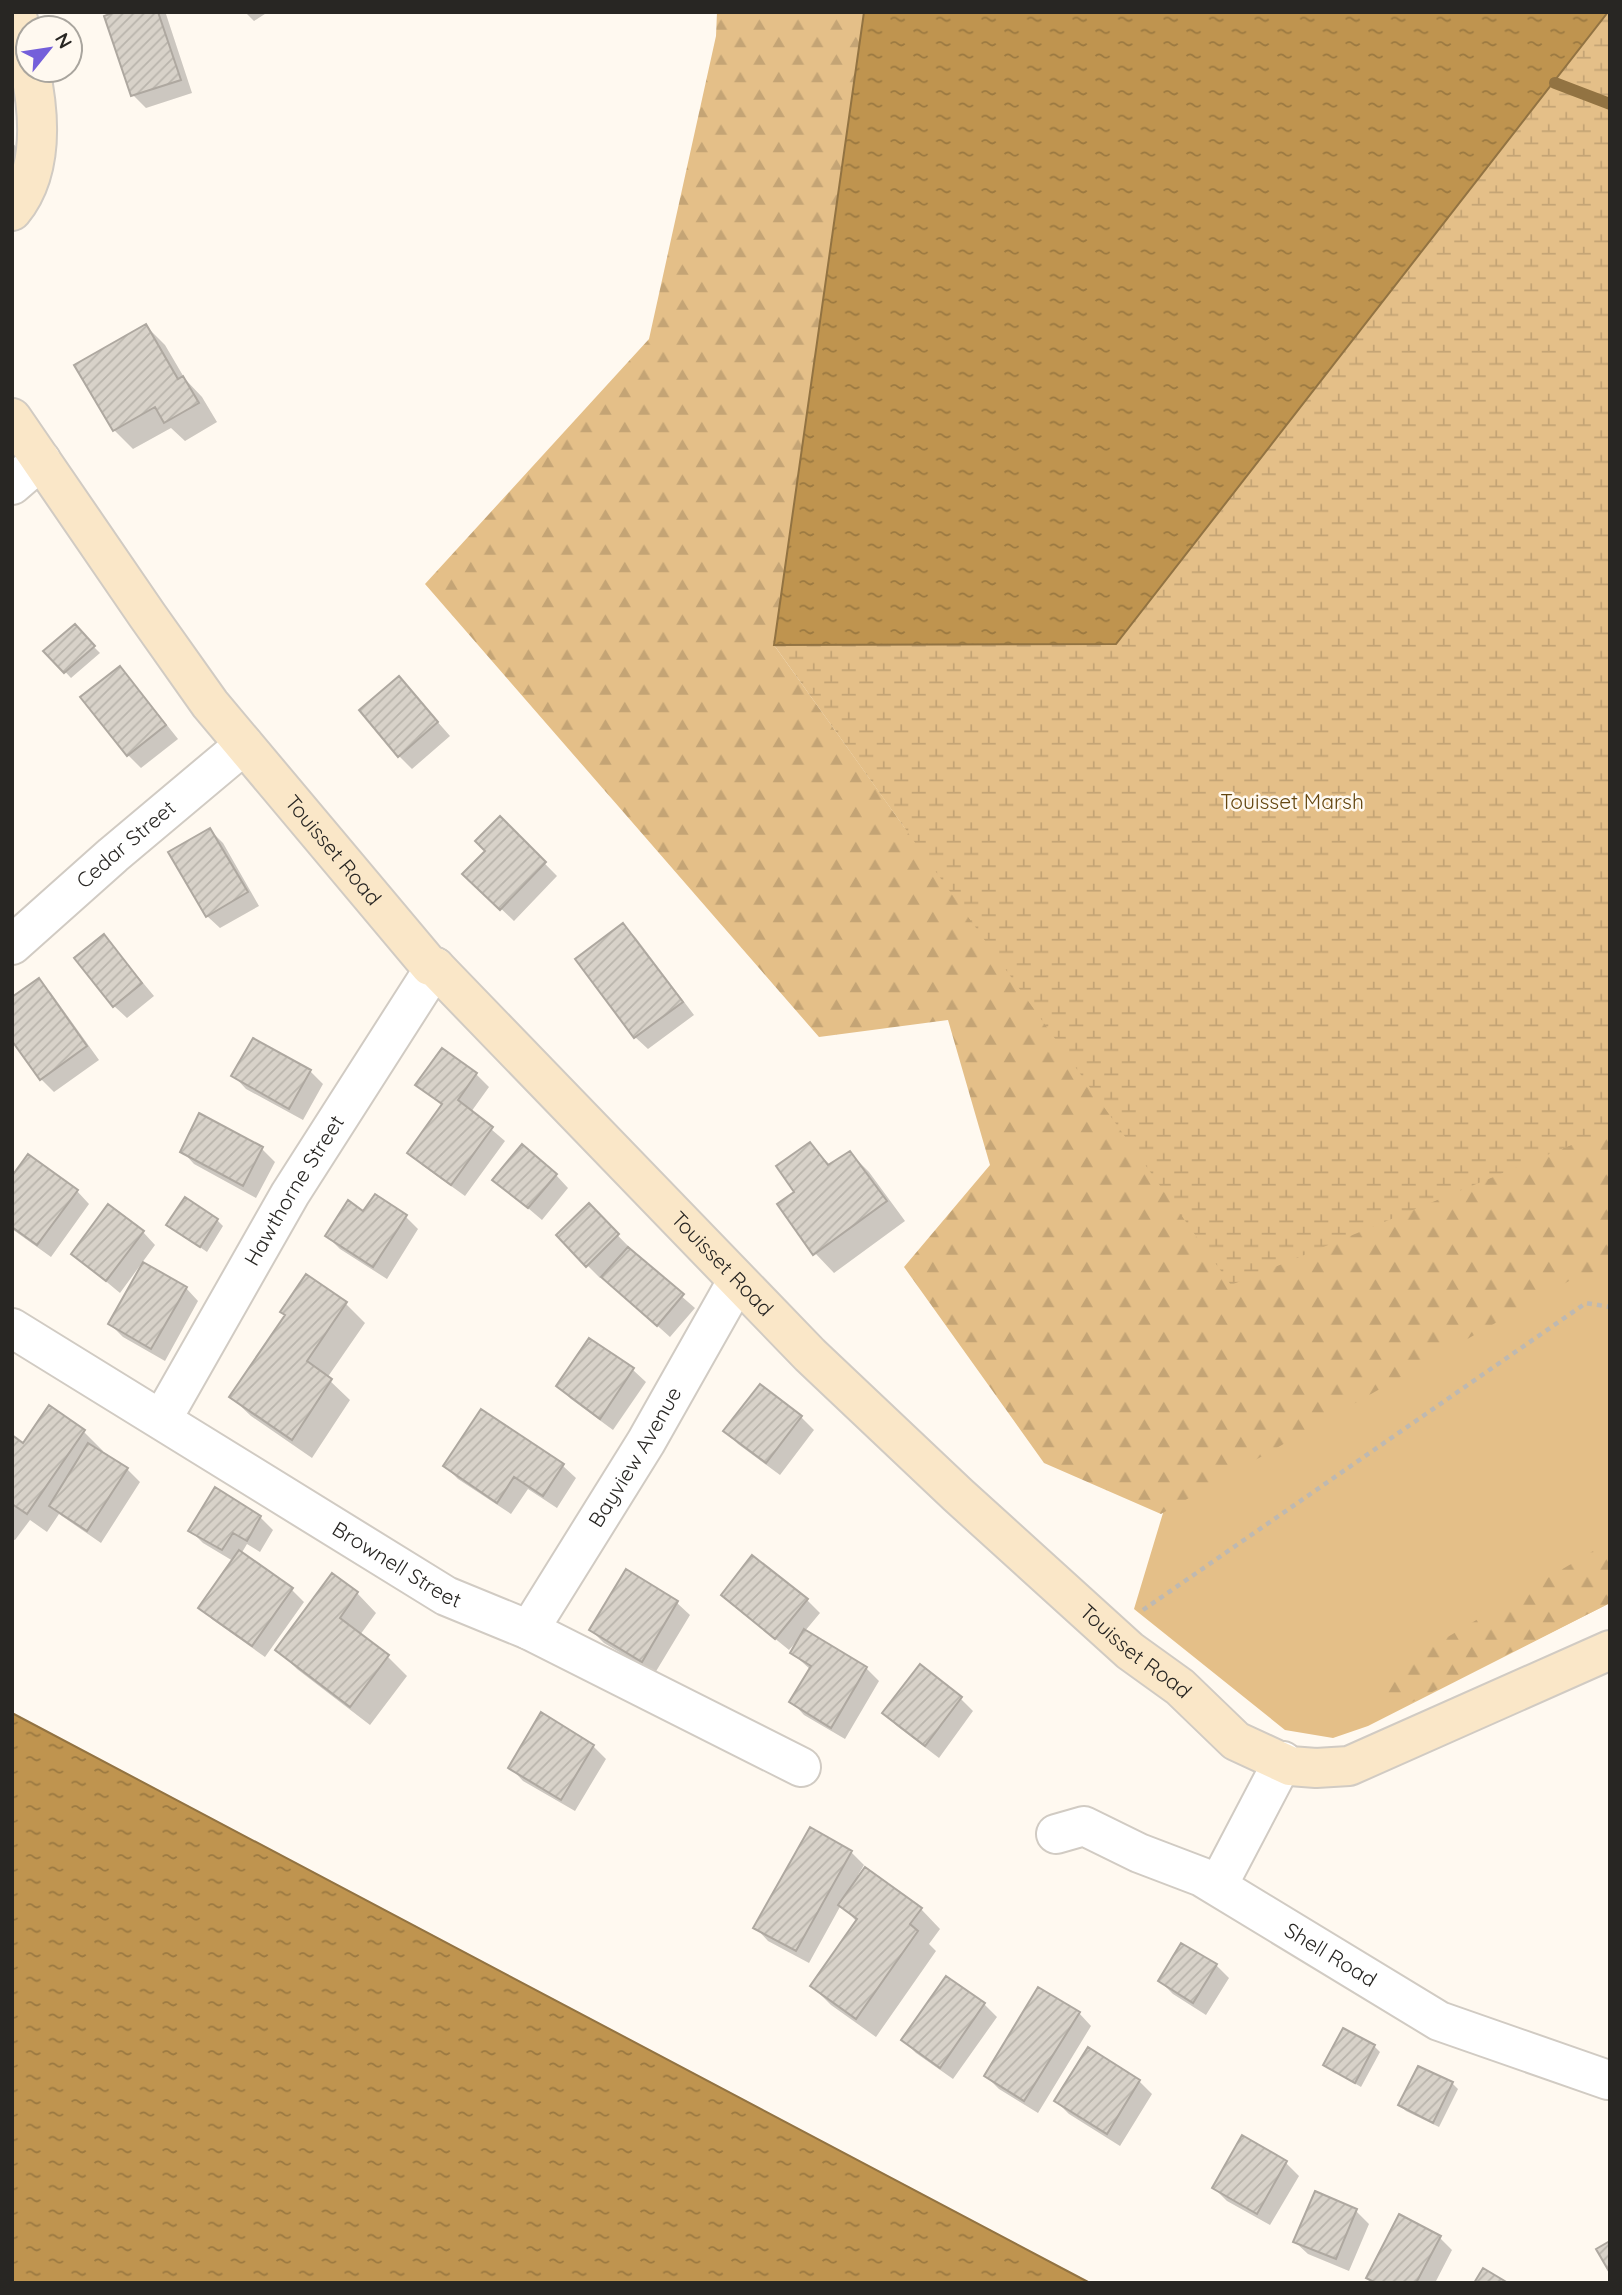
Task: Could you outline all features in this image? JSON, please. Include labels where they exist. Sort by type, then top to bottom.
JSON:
[{"type":"street","points":[[12,211],[22,198],[33,171],[36,149],[33,84]]},
{"type":"street","name":"Touisset Road","points":[[12,418],[147,615],[244,745],[430,966],[435,967],[810,1355],[1110,1633],[1180,1687],[1236,1741],[1290,1766],[1349,1766],[1610,1650]]},
{"type":"street","points":[[12,485],[41,460]]},
{"type":"street","name":"Cedar Street","points":[[12,945],[113,855],[244,745]]},
{"type":"street","name":"Hawthorne Street","points":[[162,1419],[290,1194],[435,967]]},
{"type":"street","name":"Bayview Avenue","points":[[529,1630],[646,1442],[737,1281]]},
{"type":"street","name":"Brownell Street","points":[[12,1328],[446,1595],[529,1630],[801,1767]]},
{"type":"street","points":[[1218,1885],[1283,1761]]},
{"type":"street","name":"Shell Road","points":[[1056,1834],[1084,1826],[1139,1853],[1202,1877],[1439,2021],[1608,2080]]},
{"type":"path","points":[[1110,1633],[1586,1303],[1610,1307]]},
{"type":"green space","points":[[717,12],[864,12],[774,645],[1231,1284],[1610,1129],[1610,1266],[1569,1281],[1161,1514],[1044,1463],[904,1267],[990,1165],[948,1020],[819,1037],[425,584],[649,339],[716,36]]},
{"type":"green space","name":"Touisset Marsh","points":[[1608,12],[1610,1129],[1231,1285],[774,645],[1116,644]]},
{"type":"green space","name":"Touisset Marsh","points":[[1484,153],[1516,160],[1610,172],[1610,1603],[1368,1726],[1333,1738],[1285,1730],[1134,1609],[1163,1513],[799,547]]},
{"type":"green space","points":[[1610,1541],[1610,1603],[1398,1709],[1368,1684]]},
{"type":"water","points":[[864,12],[1608,12],[1116,644],[774,645]]},
{"type":"water","points":[[12,1713],[1090,2283],[12,2283]]},
{"type":"building","points":[[115,12],[158,12],[181,80],[131,96],[104,16]]},
{"type":"building","points":[[146,324],[178,379],[183,376],[199,403],[164,423],[155,407],[113,431],[74,365]]},
{"type":"building","points":[[75,624],[95,646],[64,673],[43,651]]},
{"type":"building","points":[[120,666],[166,725],[127,756],[80,697]]},
{"type":"building","points":[[399,676],[438,722],[398,757],[359,710]]},
{"type":"building","points":[[500,816],[546,862],[500,910],[462,874],[485,851],[475,841]]},
{"type":"building","points":[[210,828],[248,892],[206,917],[168,852]]},
{"type":"building","points":[[623,923],[683,1002],[634,1038],[575,959]]},
{"type":"building","points":[[104,934],[142,983],[113,1007],[74,958]]},
{"type":"building","points":[[39,978],[87,1046],[40,1080],[12,1041],[12,997]]},
{"type":"building","points":[[253,1038],[311,1070],[289,1109],[231,1076]]},
{"type":"building","points":[[442,1048],[477,1073],[458,1100],[493,1127],[451,1185],[407,1153],[442,1104],[415,1085]]},
{"type":"building","points":[[199,1113],[263,1147],[243,1186],[180,1152]]},
{"type":"building","points":[[810,1142],[828,1165],[850,1151],[887,1201],[813,1255],[777,1204],[794,1192],[776,1166]]},
{"type":"building","points":[[522,1144],[557,1174],[528,1208],[492,1180]]},
{"type":"building","points":[[28,1154],[78,1190],[37,1245],[12,1227],[12,1176]]},
{"type":"building","points":[[375,1194],[407,1215],[373,1267],[325,1236],[348,1200],[363,1211]]},
{"type":"building","points":[[185,1197],[218,1219],[200,1247],[166,1225]]},
{"type":"building","points":[[589,1203],[619,1234],[586,1267],[556,1235]]},
{"type":"building","points":[[108,1204],[144,1231],[106,1281],[71,1254]]},
{"type":"building","points":[[628,1247],[684,1294],[657,1326],[601,1277]]},
{"type":"building","points":[[143,1262],[187,1287],[151,1349],[108,1324]]},
{"type":"building","points":[[306,1274],[347,1302],[307,1361],[332,1379],[292,1440],[229,1397],[285,1315],[280,1312]]},
{"type":"building","points":[[589,1338],[634,1368],[600,1419],[556,1386]]},
{"type":"building","points":[[760,1384],[802,1416],[766,1463],[723,1431]]},
{"type":"building","points":[[49,1405],[85,1430],[27,1514],[12,1504],[12,1435],[23,1443]]},
{"type":"building","points":[[481,1409],[564,1464],[543,1496],[514,1477],[497,1503],[443,1466]]},
{"type":"building","points":[[88,1443],[128,1468],[87,1531],[49,1506]]},
{"type":"building","points":[[215,1487],[261,1516],[247,1541],[233,1533],[222,1550],[188,1531]]},
{"type":"building","points":[[239,1550],[293,1588],[252,1646],[198,1608]]},
{"type":"building","points":[[752,1555],[808,1599],[775,1639],[721,1595]]},
{"type":"building","points":[[626,1569],[678,1601],[642,1662],[589,1630]]},
{"type":"building","points":[[332,1573],[358,1592],[340,1618],[389,1655],[350,1707],[275,1650]]},
{"type":"building","points":[[804,1629],[867,1667],[831,1728],[789,1702],[811,1666],[790,1653]]},
{"type":"building","points":[[920,1664],[962,1697],[925,1746],[882,1713]]},
{"type":"building","points":[[541,1712],[594,1745],[561,1800],[508,1768]]},
{"type":"building","points":[[810,1827],[852,1851],[796,1951],[753,1928]]},
{"type":"building","points":[[865,1867],[922,1908],[910,1924],[918,1931],[856,2019],[810,1986],[857,1919],[838,1905]]},
{"type":"building","points":[[1181,1943],[1217,1964],[1193,2003],[1158,1981]]},
{"type":"building","points":[[946,1976],[985,2003],[940,2068],[901,2040]]},
{"type":"building","points":[[1038,1987],[1080,2012],[1024,2101],[984,2076]]},
{"type":"building","points":[[1343,2028],[1375,2045],[1355,2083],[1323,2065]]},
{"type":"building","points":[[1088,2047],[1140,2080],[1107,2134],[1054,2101]]},
{"type":"building","points":[[1418,2066],[1453,2082],[1433,2123],[1398,2105]]},
{"type":"building","points":[[1242,2135],[1287,2161],[1257,2214],[1212,2188]]},
{"type":"building","points":[[1315,2191],[1357,2209],[1336,2259],[1293,2242]]},
{"type":"building","points":[[1399,2214],[1441,2236],[1416,2283],[1376,2283],[1366,2278]]},
{"type":"building","points":[[1610,2241],[1610,2273],[1596,2249]]},
{"type":"building","points":[[1483,2268],[1508,2283],[1474,2283]]},
{"type":"waterway","points":[[1555,83],[1610,104]]}]
